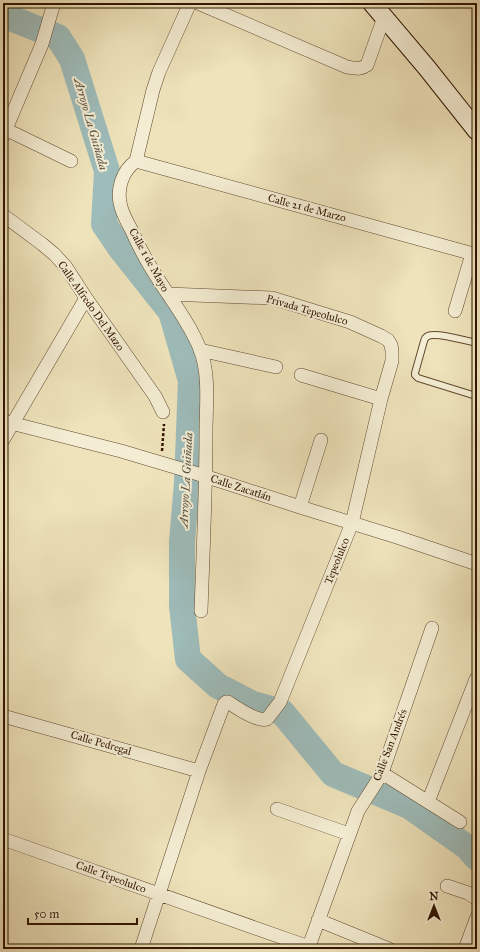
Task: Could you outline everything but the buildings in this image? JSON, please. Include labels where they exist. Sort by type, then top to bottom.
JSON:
[{"type":"main road","points":[[372,3],[427,68],[477,131]]},
{"type":"street","points":[[54,3],[50,21],[42,44],[4,131],[71,161]]},
{"type":"street","name":"Calle 1 de Mayo","points":[[190,3],[155,84],[136,161],[124,173],[121,184],[120,198],[121,207],[139,246],[168,294],[188,323],[205,365],[206,385],[201,474],[201,611]]},
{"type":"street","points":[[198,3],[357,69],[363,68],[367,65],[384,17]]},
{"type":"street","name":"Calle 21 de Marzo","points":[[136,161],[475,255]]},
{"type":"street","name":"Calle Alfredo Del Mazo","points":[[3,216],[28,232],[54,254],[66,267],[155,396],[163,412]]},
{"type":"street","points":[[455,310],[475,255]]},
{"type":"street","name":"Privada Tepeolulco","points":[[168,294],[272,298],[350,322],[381,336],[388,340],[391,345]]},
{"type":"street","points":[[3,440],[8,422],[86,298]]},
{"type":"street","name":"Tepeolulco","points":[[199,771],[226,702],[260,720],[267,719],[280,702],[352,523],[381,399],[392,361],[391,345]]},
{"type":"street","points":[[200,350],[276,367]]},
{"type":"street","points":[[301,375],[381,399]]},
{"type":"street","name":"Calle Zacatlán","points":[[8,422],[121,451],[201,474],[477,564]]},
{"type":"street","points":[[300,507],[321,440]]},
{"type":"street","name":"Calle San Andrés","points":[[309,948],[349,834],[362,803],[379,778],[432,628]]},
{"type":"street","points":[[428,802],[476,679]]},
{"type":"street","name":"Calle Pedregal","points":[[3,716],[199,771]]},
{"type":"street","points":[[141,949],[199,771]]},
{"type":"street","points":[[379,778],[428,802],[460,822]]},
{"type":"street","points":[[277,809],[349,834]]},
{"type":"street","name":"Calle Tepeolulco","points":[[3,839],[309,948]]},
{"type":"street","points":[[447,886],[468,893],[477,899]]},
{"type":"street","points":[[465,949],[477,917]]},
{"type":"street","points":[[318,920],[389,949]]},
{"type":"lane","points":[[476,396],[418,378],[415,373],[425,338],[428,336],[436,335],[477,343]]},
{"type":"path","points":[[163,412],[166,464]]},
{"type":"waterway","name":"Arroyo La Guiñada","points":[[3,15],[58,37],[72,59],[107,171],[104,224],[121,249],[171,312],[191,381],[187,482],[182,542],[182,606],[188,659],[218,686],[253,704],[282,712],[333,774],[409,806],[467,847],[477,858]]}]
